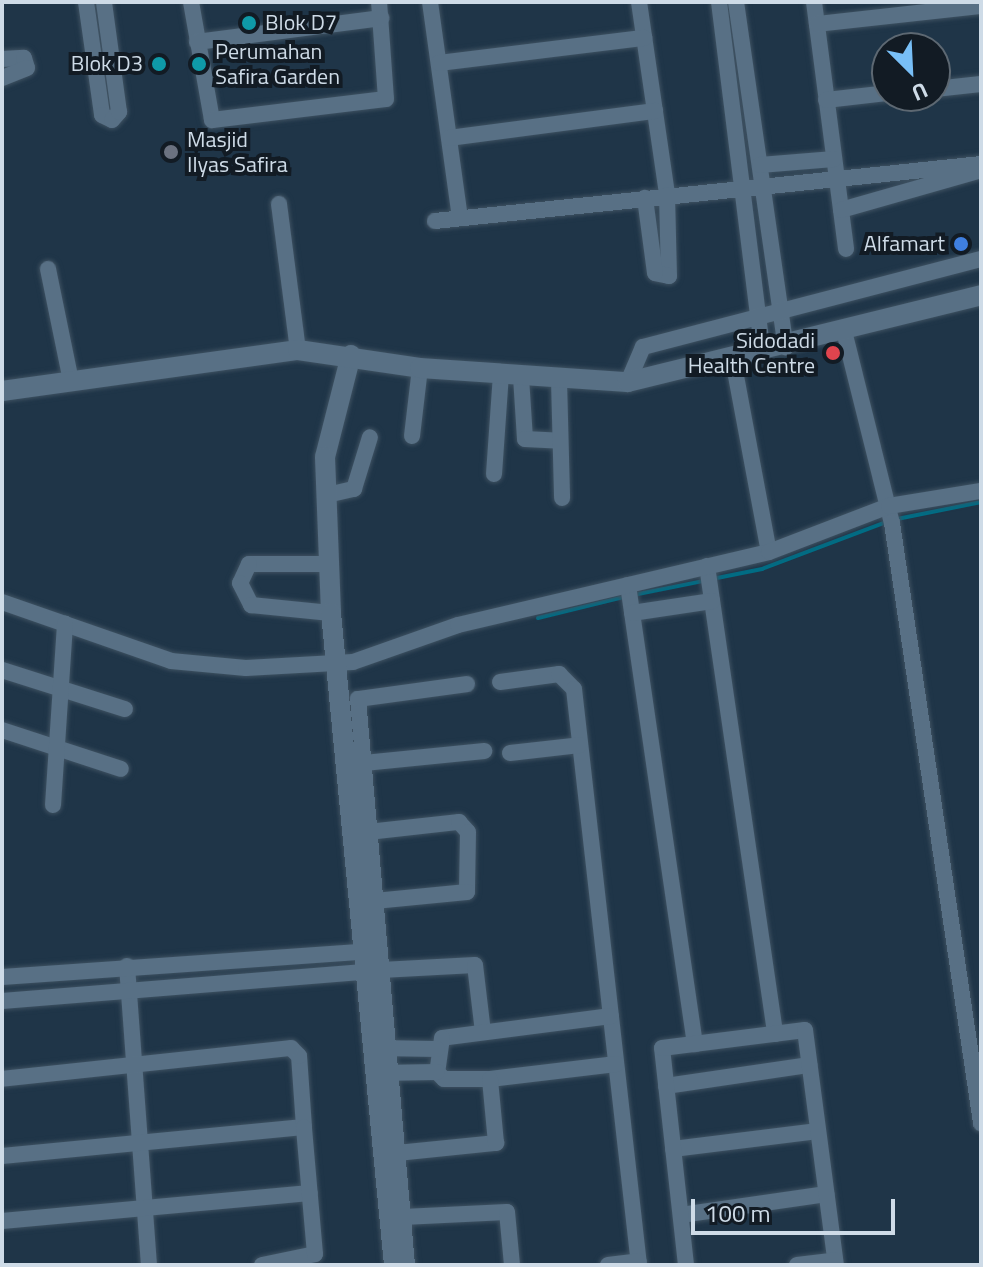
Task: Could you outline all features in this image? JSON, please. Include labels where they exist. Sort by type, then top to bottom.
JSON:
[{"type":"street","points":[[86,2],[102,115],[112,120],[119,112],[104,2]]},
{"type":"street","points":[[191,2],[197,42],[212,120],[383,101],[391,88],[380,10],[197,42]]},
{"type":"street","points":[[430,2],[460,217]]},
{"type":"street","points":[[639,2],[667,195],[673,269],[660,277],[645,198]]},
{"type":"street","points":[[719,2],[745,186],[763,353]]},
{"type":"street","points":[[736,2],[786,347]]},
{"type":"street","points":[[814,2],[846,249]]},
{"type":"street","points":[[817,24],[981,6]]},
{"type":"street","points":[[723,31],[740,28]]},
{"type":"street","points":[[439,63],[644,38]]},
{"type":"street","points":[[2,59],[24,58],[27,68],[2,78]]},
{"type":"street","points":[[951,87],[981,84]]},
{"type":"street","points":[[826,100],[871,95]]},
{"type":"street","points":[[449,138],[655,111]]},
{"type":"street","points":[[760,165],[834,159]]},
{"type":"street","points":[[435,221],[763,184],[981,167]]},
{"type":"street","points":[[841,210],[981,167]]},
{"type":"street","points":[[279,204],[298,350]]},
{"type":"street","points":[[628,382],[643,347],[782,307],[981,259]]},
{"type":"street","points":[[48,269],[71,381]]},
{"type":"street","points":[[2,391],[298,350],[351,355],[420,368],[559,380],[628,382],[763,353],[981,295]]},
{"type":"street","points":[[844,331],[890,514],[981,1123]]},
{"type":"street","points":[[351,355],[330,425],[327,495],[331,613],[379,1048],[394,1265]]},
{"type":"street","points":[[733,360],[769,552]]},
{"type":"street","points":[[412,436],[420,368]]},
{"type":"street","points":[[511,376],[525,439],[560,441]]},
{"type":"street","points":[[494,474],[511,376]]},
{"type":"street","points":[[559,380],[562,498]]},
{"type":"street","points":[[327,495],[354,489],[370,437]]},
{"type":"street","points":[[2,602],[195,665],[335,664],[769,552],[890,514],[981,491]]},
{"type":"street","points":[[329,564],[249,564],[240,583],[251,605],[331,613]]},
{"type":"street","points":[[708,568],[775,1034]]},
{"type":"street","points":[[628,586],[695,1044]]},
{"type":"street","points":[[631,609],[711,595]]},
{"type":"street","points":[[53,805],[65,623]]},
{"type":"street","points":[[2,670],[60,693],[125,709]]},
{"type":"street","points":[[500,682],[564,676],[574,689],[639,1263],[608,1265]]},
{"type":"street","points":[[369,965],[374,901],[360,696],[467,684]]},
{"type":"street","points":[[2,730],[57,751],[121,769]]},
{"type":"street","points":[[510,753],[580,745]]},
{"type":"street","points":[[364,763],[484,751]]},
{"type":"street","points":[[368,832],[459,822],[468,832],[467,892],[374,901]]},
{"type":"street","points":[[2,1001],[369,965]]},
{"type":"street","points":[[2,977],[127,966],[475,965],[483,1032]]},
{"type":"street","points":[[127,966],[149,1265]]},
{"type":"street","points":[[611,1016],[442,1038],[437,1049],[437,1072],[444,1079],[490,1079],[616,1064]]},
{"type":"street","points":[[686,1265],[662,1048],[805,1030],[835,1262],[797,1265]]},
{"type":"street","points":[[3,1079],[291,1048],[299,1056],[315,1254],[262,1265]]},
{"type":"street","points":[[379,1048],[437,1049]]},
{"type":"street","points":[[666,1086],[809,1065]]},
{"type":"street","points":[[381,1073],[437,1072]]},
{"type":"street","points":[[381,1073],[397,1153],[407,1265]]},
{"type":"street","points":[[397,1153],[496,1143],[490,1079]]},
{"type":"street","points":[[2,1156],[138,1140],[304,1127]]},
{"type":"street","points":[[673,1149],[818,1131]]},
{"type":"street","points":[[2,1221],[310,1193]]},
{"type":"street","points":[[681,1215],[826,1194]]},
{"type":"street","points":[[403,1217],[507,1212],[512,1265]]},
{"type":"waterway","points":[[897,519],[981,502]]},
{"type":"waterway","points":[[712,579],[762,569],[889,521]]},
{"type":"waterway","points":[[633,595],[703,581]]},
{"type":"waterway","points":[[538,618],[624,597]]},
{"type":"place","name":"Blok D7","points":[[249,23]]},
{"type":"place","name":"Blok D3","points":[[159,64]]},
{"type":"place","name":"Perumahan Safira Garden","points":[[199,64]]},
{"type":"place","name":"Masjid Ilyas Safira","points":[[171,152]]},
{"type":"place","name":"Alfamart","points":[[961,244]]},
{"type":"place","name":"Sidodadi Health Centre","points":[[833,353]]}]
